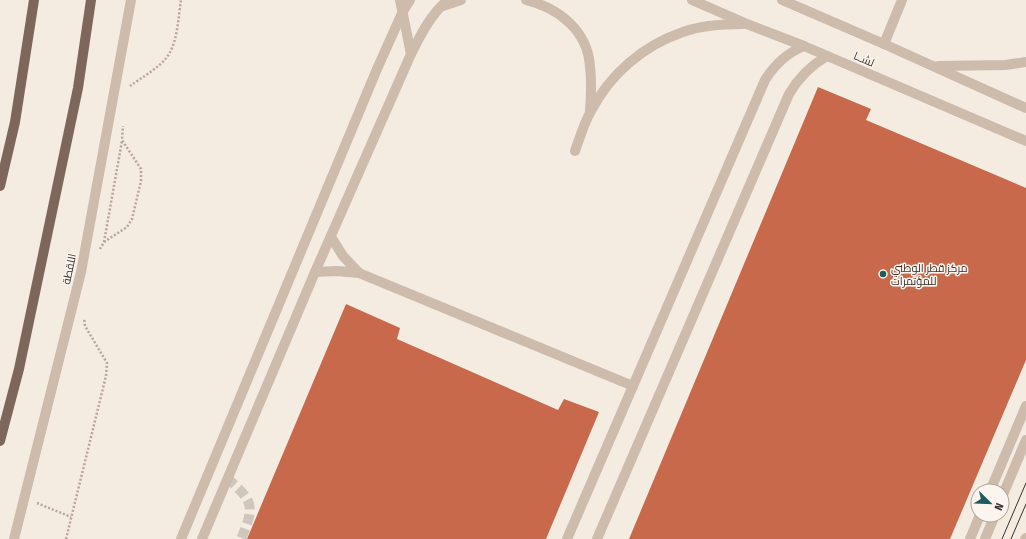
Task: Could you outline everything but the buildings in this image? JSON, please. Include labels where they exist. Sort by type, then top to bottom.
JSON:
[{"type":"main road","points":[[0,186],[15,122],[34,0]]},
{"type":"main road","points":[[0,441],[19,369],[78,88],[91,0]]},
{"type":"street","name":"اللقطة","points":[[14,539],[26,498],[81,272],[131,0]]},
{"type":"street","points":[[400,0],[411,54]]},
{"type":"street","points":[[181,539],[362,105],[403,11],[410,0]]},
{"type":"street","points":[[202,539],[315,272],[411,54],[423,31],[439,7],[448,0]]},
{"type":"street","points":[[439,7],[461,0]]},
{"type":"street","points":[[526,0],[547,7],[558,13],[568,21],[583,42],[590,66],[590,111]]},
{"type":"street","name":"لشــا","points":[[692,0],[1026,141]]},
{"type":"street","name":"لشــا","points":[[782,0],[1026,108]]},
{"type":"street","points":[[884,44],[902,0]]},
{"type":"street","points":[[575,150],[590,111],[605,88],[623,68],[644,51],[684,31],[720,24],[747,24]]},
{"type":"street","points":[[567,539],[765,80],[777,63],[794,50],[804,46]]},
{"type":"street","points":[[596,539],[789,94],[802,74],[827,56]]},
{"type":"street","points":[[934,66],[984,66],[1025,62]]},
{"type":"street","points":[[331,237],[343,256],[359,273]]},
{"type":"street","points":[[315,272],[337,271],[359,273],[633,386]]},
{"type":"street","points":[[993,483],[1026,406]]},
{"type":"street","points":[[1008,483],[1026,440]]},
{"type":"street","points":[[970,539],[977,523]]},
{"type":"street","points":[[985,539],[992,523]]},
{"type":"path","points":[[130,86],[168,56],[174,42],[181,0]]},
{"type":"path","points":[[99,250],[104,242],[123,128]]},
{"type":"path","points":[[104,242],[127,227],[132,219],[141,181],[141,169],[122,140]]},
{"type":"path","points":[[66,539],[107,370],[107,363],[85,326],[84,317]]},
{"type":"path","points":[[26,498],[72,517]]},
{"type":"tunnel","points":[[227,478],[243,493],[249,505],[249,519],[241,539]]},
{"type":"tram line","points":[[1002,539],[1026,483]]},
{"type":"tram line","points":[[1011,539],[1026,504]]},
{"type":"place","name":"مركز قطر الوطني للمؤتمرات","points":[[883,274]]}]
